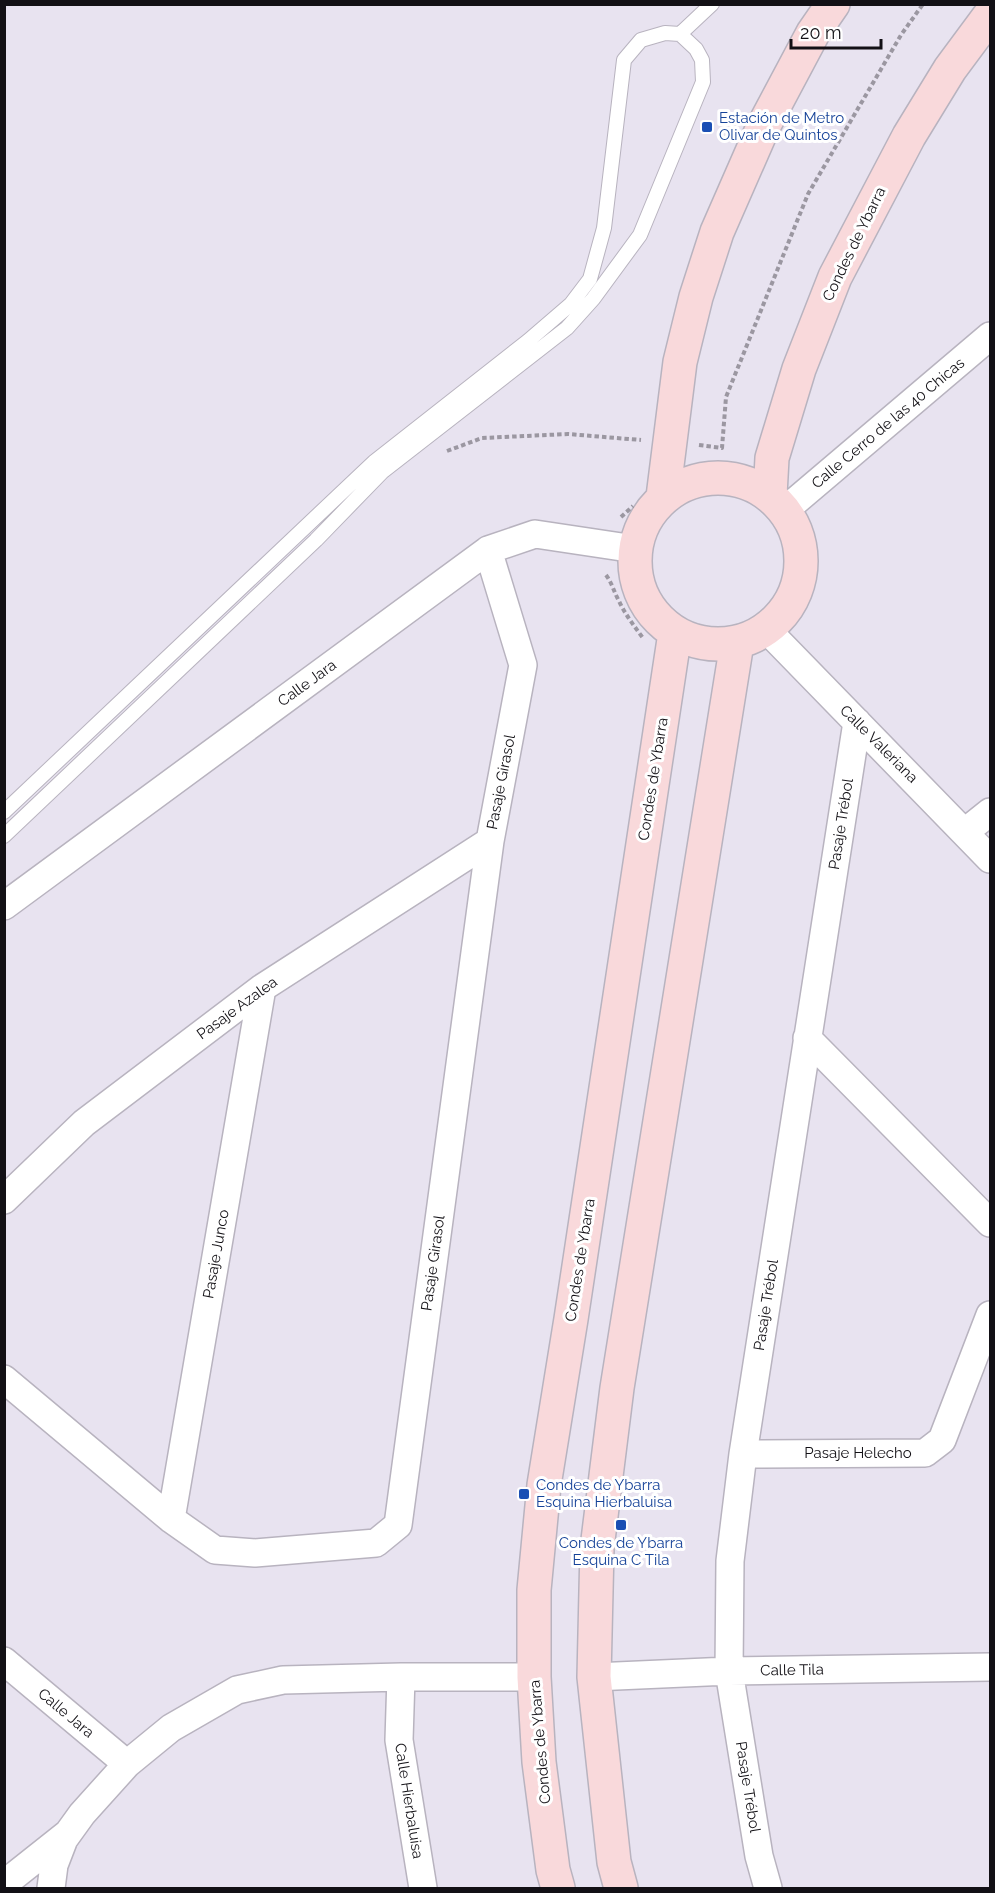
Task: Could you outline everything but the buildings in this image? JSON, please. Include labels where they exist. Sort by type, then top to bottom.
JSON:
[{"type":"main road","points":[[663,497],[680,362],[696,297],[717,232],[763,127],[813,33],[833,4]]},
{"type":"main road","name":"Condes de Ybarra","points":[[778,503],[772,458],[799,369],[835,277],[909,136],[950,69],[990,15]]},
{"type":"main road","points":[[716,477],[741,480],[778,503],[798,534],[802,560],[798,587],[786,611],[767,630],[737,643],[716,645],[695,641],[675,633],[656,618],[642,597],[635,573],[635,549],[641,527],[663,497],[692,481],[716,477]]},
{"type":"main road","name":"Condes de Ybarra","points":[[558,1888],[553,1870],[539,1762],[534,1677],[534,1590],[544,1485],[675,633]]},
{"type":"main road","points":[[621,1888],[614,1862],[594,1677],[597,1548],[617,1388],[737,643]]},
{"type":"street","name":"Calle Cerro de las 40 Chicas","points":[[778,503],[990,336]]},
{"type":"street","name":"Calle Jara","points":[[4,906],[488,550],[535,534],[635,549]]},
{"type":"street","name":"Pasaje Girasol","points":[[4,1378],[171,1519],[215,1550],[255,1553],[376,1543],[398,1525],[490,841],[523,665],[488,550]]},
{"type":"street","name":"Calle Valeriana","points":[[767,630],[990,859]]},
{"type":"street","name":"Pasaje Trébol","points":[[768,1888],[759,1856],[729,1671],[730,1561],[743,1454],[857,722]]},
{"type":"street","points":[[965,832],[990,812]]},
{"type":"street","name":"Pasaje Azalea","points":[[4,1200],[84,1123],[262,988],[490,841]]},
{"type":"street","name":"Pasaje Junco","points":[[171,1519],[262,988]]},
{"type":"street","points":[[807,1038],[990,1223]]},
{"type":"street","name":"Pasaje Helecho","points":[[743,1454],[926,1453],[942,1440],[990,1315]]},
{"type":"street","name":"Calle Jara","points":[[4,1661],[127,1764]]},
{"type":"street","name":"Calle Tila","points":[[594,1677],[729,1671],[990,1667]]},
{"type":"street","name":"Calle Hierbaluisa","points":[[401,1677],[399,1740],[423,1888]]},
{"type":"street","points":[[51,1888],[54,1865],[64,1839],[82,1814],[127,1764],[171,1728],[237,1690],[283,1680],[534,1677]]},
{"type":"street","points":[[4,1884],[70,1832]]},
{"type":"lane","points":[[680,34],[712,4]]},
{"type":"lane","points":[[4,812],[374,462],[571,304],[590,279],[604,228],[624,60],[641,40],[664,33],[680,34],[696,49],[702,60],[703,82],[640,235],[593,299],[567,328],[381,472],[316,540],[4,836]]},
{"type":"path","points":[[441,454],[482,438],[568,434],[722,448],[726,397],[808,194],[900,35],[923,4]]},
{"type":"place","name":"Estación de Metro Olivar de Quintos","points":[[707,127]]},
{"type":"place","name":"Condes de Ybarra Esquina Hierbaluisa","points":[[524,1494]]},
{"type":"place","name":"Condes de Ybarra Esquina C Tila","points":[[621,1525]]}]
